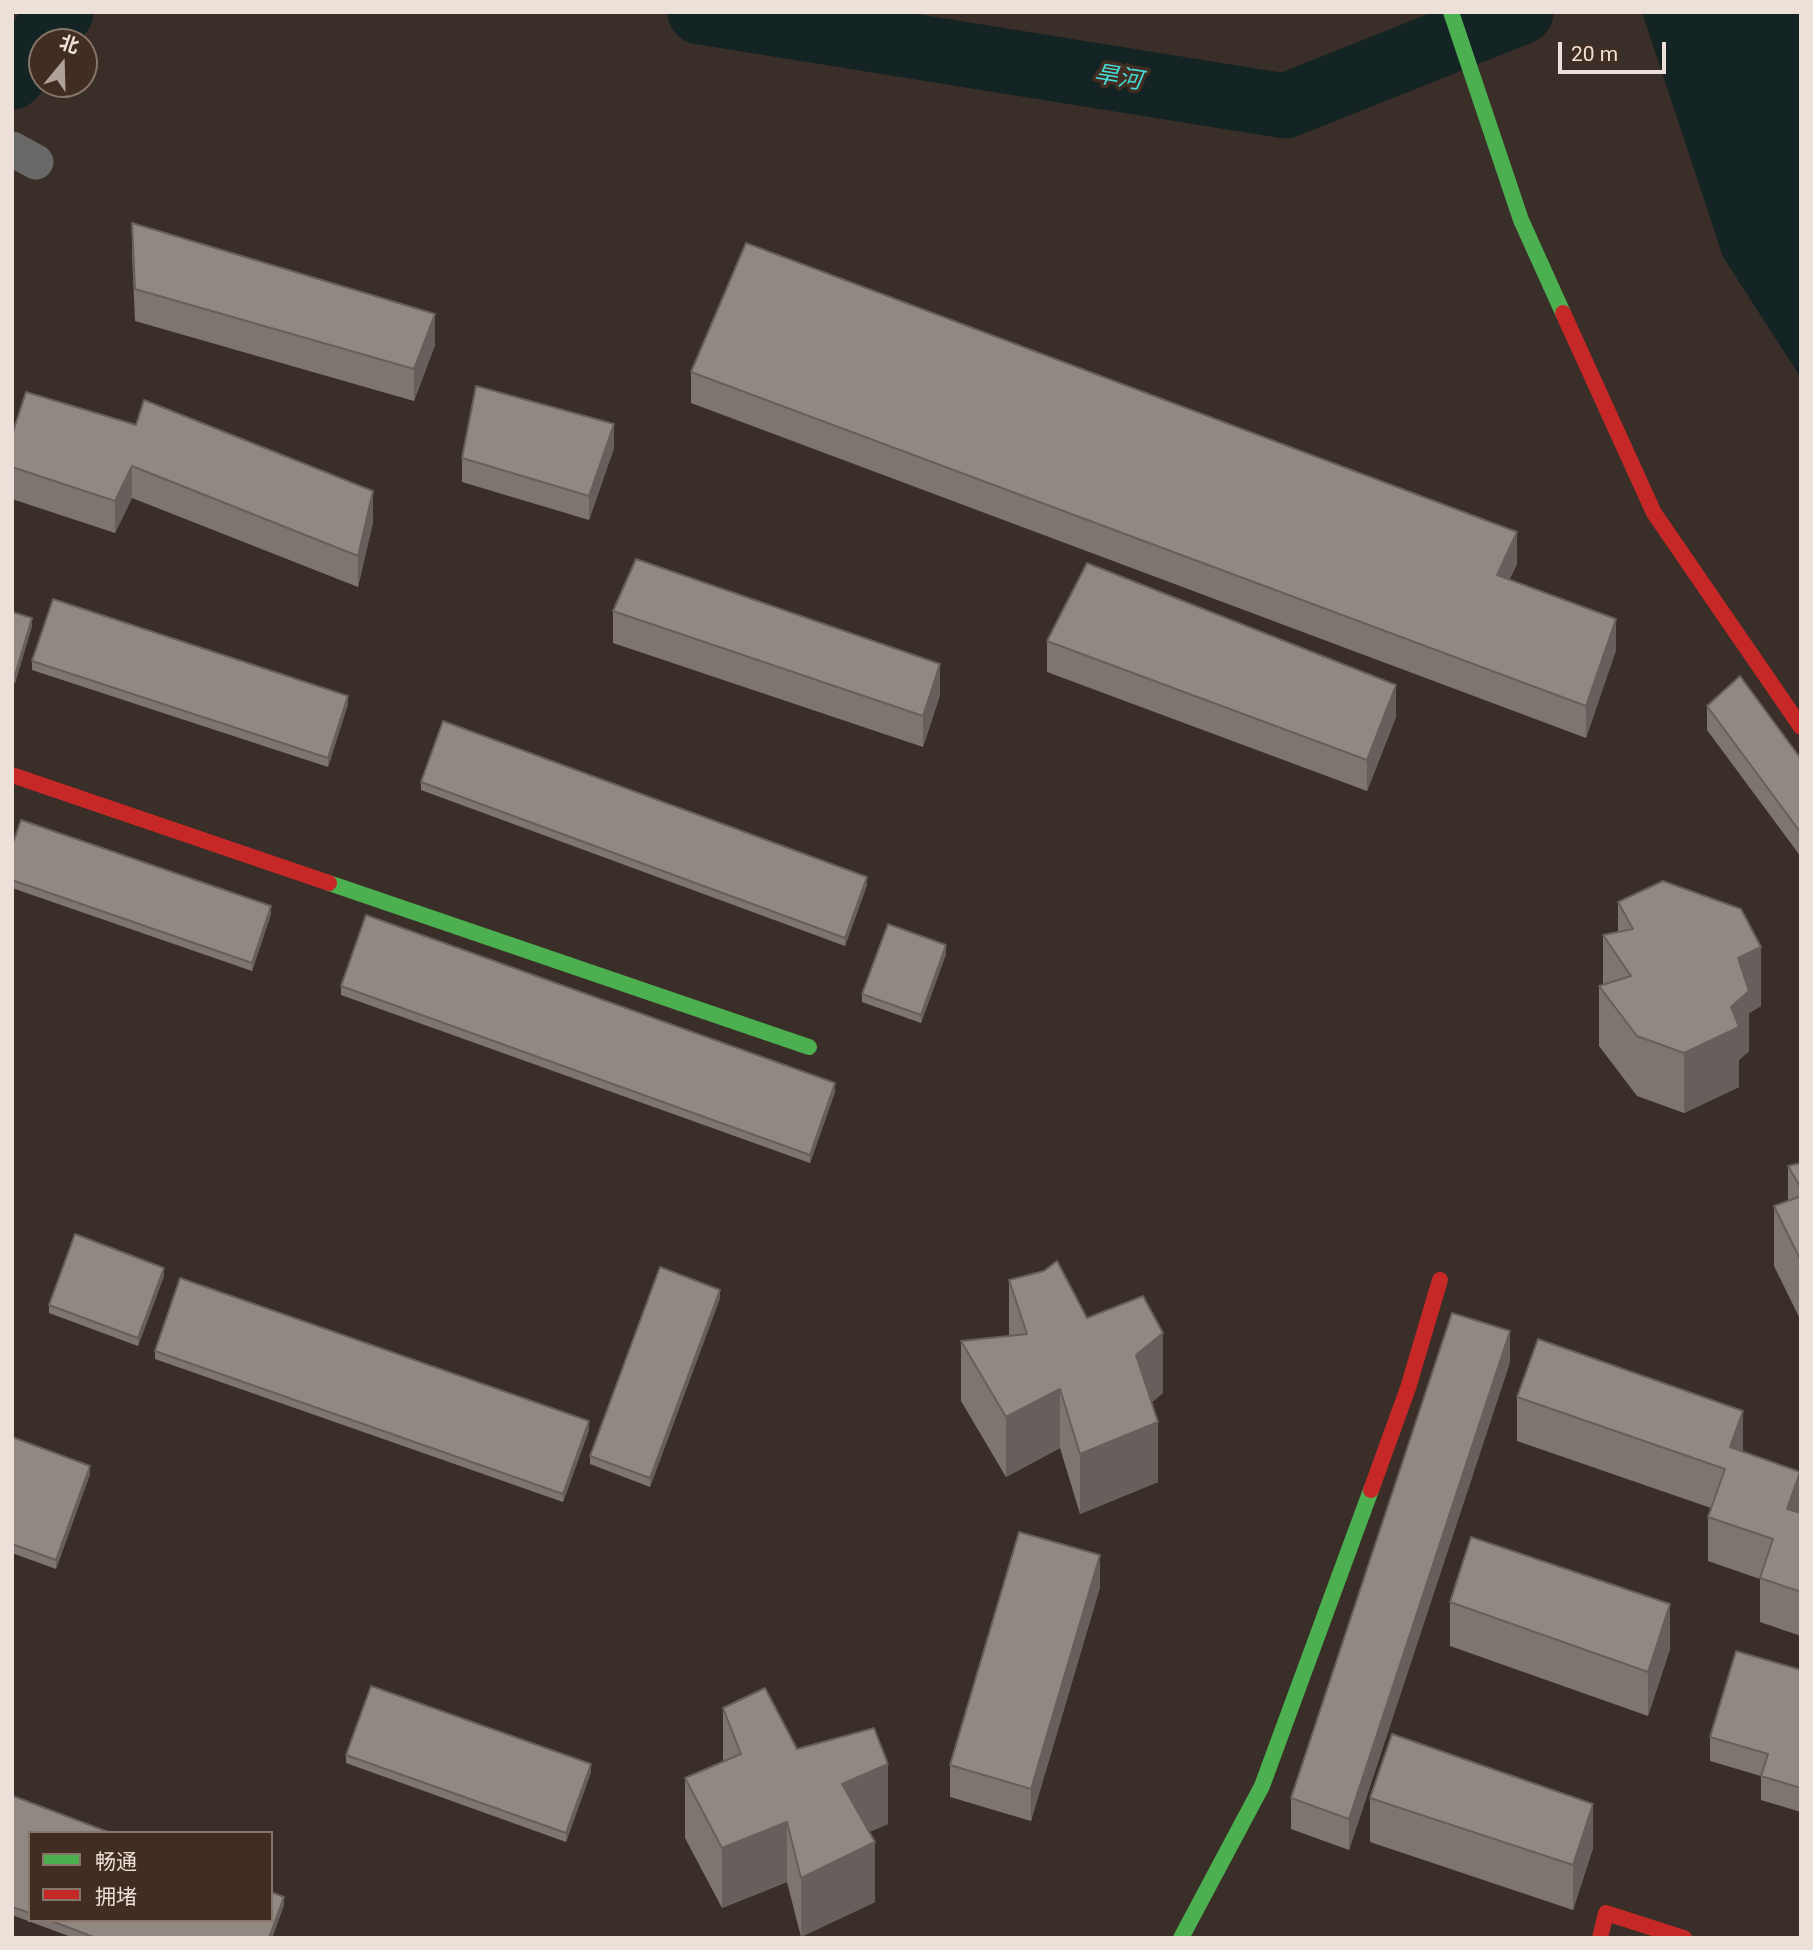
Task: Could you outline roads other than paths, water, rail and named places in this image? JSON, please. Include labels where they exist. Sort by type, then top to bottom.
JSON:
[{"type":"street","points":[[1451,12],[1521,220],[1654,513],[1801,727]]},
{"type":"street","points":[[12,775],[809,1047]]},
{"type":"street","points":[[1181,1938],[1262,1786],[1408,1388],[1440,1280]]},
{"type":"street","points":[[1600,1938],[1606,1913],[1684,1938]]},
{"type":"waterway","name":"旱河","points":[[12,77],[61,12]]},
{"type":"waterway","name":"旱河","points":[[700,12],[1285,106],[1521,12]]}]
